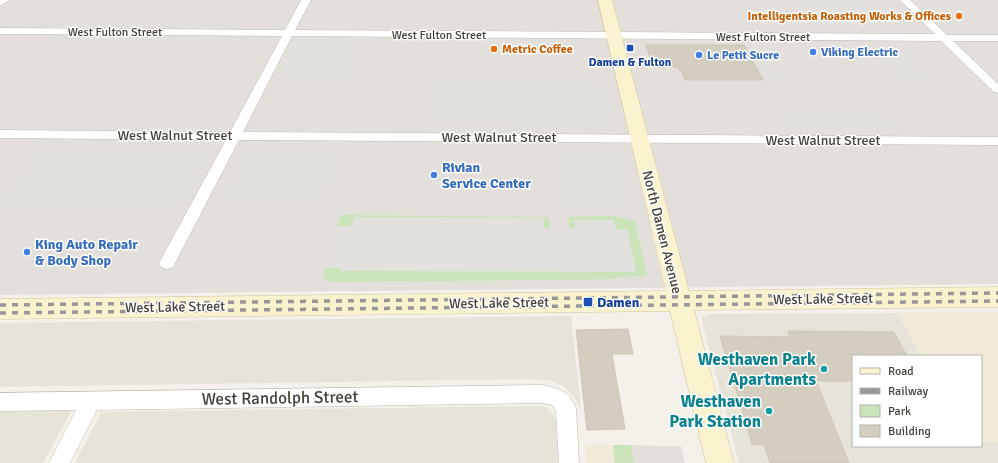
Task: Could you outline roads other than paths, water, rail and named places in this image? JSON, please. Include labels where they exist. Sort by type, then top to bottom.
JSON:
[{"type":"main road","name":"North Damen Avenue","points":[[605,0],[720,463]]},
{"type":"main road","name":"West Lake Street","points":[[0,309],[998,298]]},
{"type":"street","points":[[0,3],[4,0]]},
{"type":"street","points":[[167,263],[306,0]]},
{"type":"street","points":[[905,0],[998,90]]},
{"type":"street","name":"West Fulton Street","points":[[0,31],[998,38]]},
{"type":"street","name":"West Walnut Street","points":[[0,134],[998,141]]},
{"type":"street","name":"West Randolph Street","points":[[0,402],[542,394],[558,398],[566,408],[569,463]]},
{"type":"street","points":[[58,463],[91,401]]},
{"type":"railway","points":[[0,305],[998,293]]},
{"type":"railway","points":[[0,313],[998,301]]},
{"type":"place","name":"Intelligentsia Roasting Works & Offices","points":[[959,16]]},
{"type":"place","name":"Damen & Fulton","points":[[630,48]]},
{"type":"place","name":"Metric Coffee","points":[[494,49]]},
{"type":"place","name":"Viking Electric","points":[[813,52]]},
{"type":"place","name":"Le Petit Sucre","points":[[699,55]]},
{"type":"place","name":"Rivian Service Center","points":[[434,175]]},
{"type":"place","name":"King Auto Repair & Body Shop","points":[[27,252]]},
{"type":"place","name":"Damen","points":[[588,302]]},
{"type":"place","name":"Westhaven Park Apartments","points":[[824,369]]},
{"type":"place","name":"Westhaven Park Station","points":[[769,411]]}]
